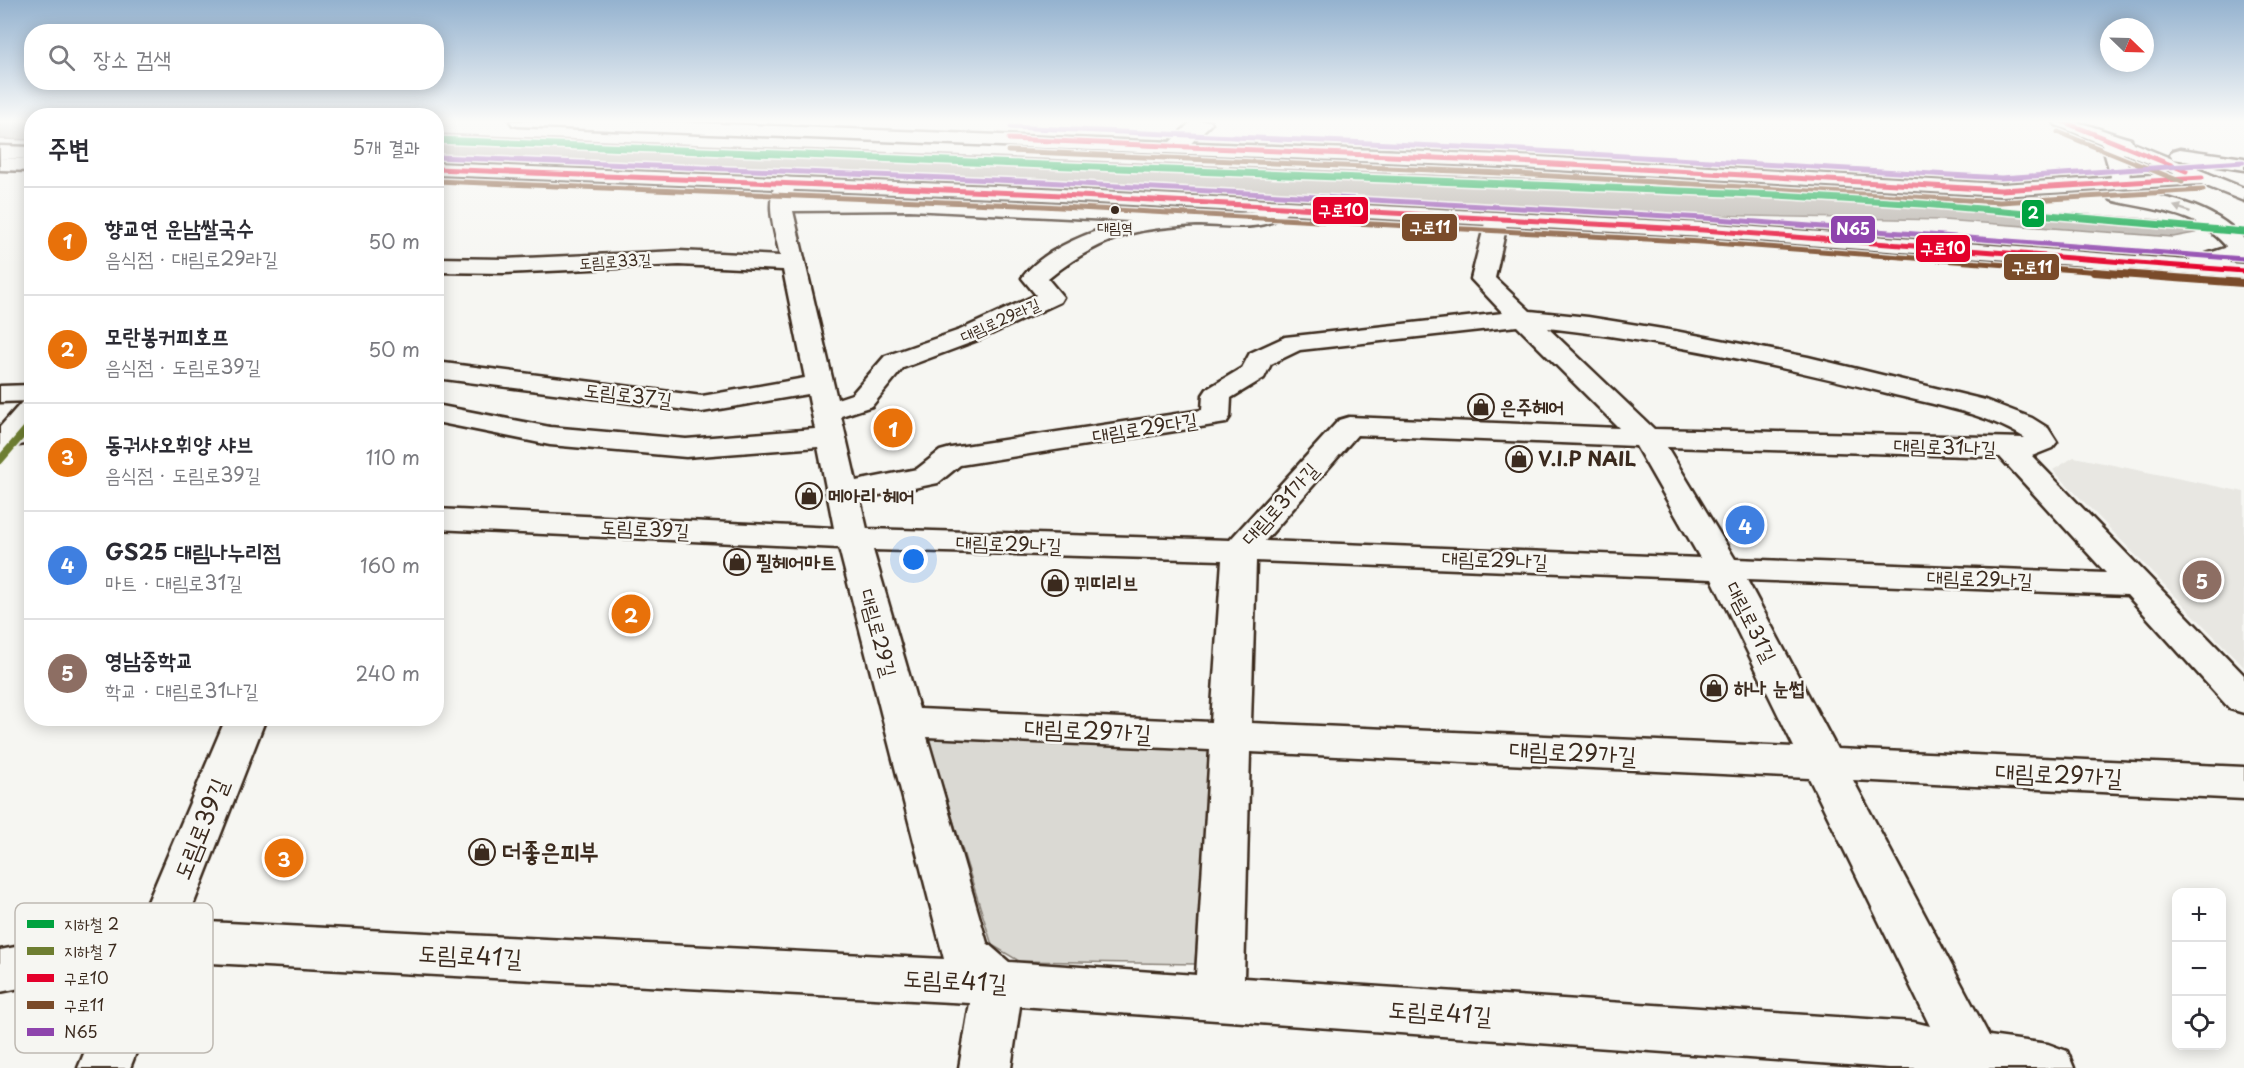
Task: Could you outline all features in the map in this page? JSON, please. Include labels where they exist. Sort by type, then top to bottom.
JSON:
[{"type":"street","points":[[462,171],[910,204],[1139,214],[1189,219]]},
{"type":"street","points":[[1669,171],[2118,196],[2172,206],[2200,215],[2231,237],[2237,245],[2235,252],[2225,257],[2190,266]]},
{"type":"street","points":[[2119,171],[2119,183]]},
{"type":"street","points":[[2185,171],[2244,195]]},
{"type":"street","points":[[2001,190],[2244,174]]},
{"type":"street","points":[[2202,178],[2244,187]]},
{"type":"street","points":[[783,194],[1044,194],[1715,231],[2244,271]]},
{"type":"street","name":"대림로29길","points":[[783,194],[793,263],[853,539],[966,954],[998,983]]},
{"type":"street","name":"대림로29라길","points":[[825,411],[862,400],[894,362],[969,335],[1051,297],[1034,278],[1057,257],[1083,243],[1143,224],[1189,219],[1264,217],[1281,207]]},
{"type":"street","name":"대림로31길","points":[[1497,219],[1483,279],[1646,438],[1724,569],[1975,1063]]},
{"type":"street","name":"도림로33길","points":[[444,265],[504,266],[679,258],[793,263]]},
{"type":"street","points":[[1523,318],[1675,339],[1849,375],[2000,414],[2038,434],[2042,442],[2033,447],[2008,448]]},
{"type":"street","name":"대림로29다길","points":[[842,493],[927,476],[951,457],[1216,417],[1217,395],[1254,372],[1259,358],[1293,344],[1523,318]]},
{"type":"street","name":"도림로37길","points":[[444,371],[702,404],[825,411]]},
{"type":"street","points":[[0,394],[24,393]]},
{"type":"street","points":[[444,415],[550,436],[686,448],[825,411]]},
{"type":"street","points":[[12,439],[24,420]]},
{"type":"street","name":"대림로31가길","points":[[1219,997],[1239,550],[1349,426],[1646,438]]},
{"type":"street","name":"대림로31나길","points":[[1646,438],[2008,448],[2244,699]]},
{"type":"street","name":"도림로39길","points":[[444,519],[853,539]]},
{"type":"street","name":"대림로29나길","points":[[853,539],[1239,550],[2137,585]]},
{"type":"street","name":"대림로29가길","points":[[903,722],[2244,783]]},
{"type":"street","name":"도림로39길","points":[[171,903],[243,726]]},
{"type":"street","name":"도림로41길","points":[[213,943],[998,983],[1219,997],[1913,1046],[1975,1063],[2048,1068]]},
{"type":"street","name":"도림로41길","points":[[0,971],[15,968]]},
{"type":"street","points":[[985,1068],[998,983]]},
{"type":"street","name":"도림로39길","points":[[104,1068],[110,1053]]},
{"type":"shaded area","points":[[789,171],[1329,171],[1768,189],[2159,220],[2205,231],[2173,237],[1943,220],[1703,215]]},
{"type":"shaded area","points":[[2074,457],[2244,492],[2244,667],[2053,470]]},
{"type":"shaded area","points":[[927,736],[1210,751],[1195,964],[1019,961],[992,945]]},
{"type":"metro line","name":"2","points":[[1188,171],[1777,195],[1923,204],[2244,232]]},
{"type":"metro line","name":"7","points":[[0,460],[24,432]]},
{"type":"transit line","name":"구로10","points":[[481,171],[1043,194],[1703,230],[2244,271]]},
{"type":"transit line","name":"N65","points":[[773,171],[1044,182],[1704,218],[2244,259]]},
{"type":"transit line","name":"구로11","points":[[1453,171],[2000,202],[2203,190]]},
{"type":"transit line","name":"구로10","points":[[1671,171],[2001,190],[2202,178]]},
{"type":"transit line","name":"N65","points":[[1878,171],[2001,178],[2109,171]]},
{"type":"transit line","name":"구로11","points":[[2154,171],[2182,182]]},
{"type":"transit line","name":"구로11","points":[[444,181],[1042,206],[1702,242],[2243,283]]},
{"type":"place","name":"대림역","points":[[1115,210]]},
{"type":"place","name":"은주헤어","points":[[1481,407]]},
{"type":"place","name":"향교연 운남쌀국수","points":[[893,428]]},
{"type":"place","name":"V.I.P NAIL","points":[[1519,459]]},
{"type":"place","name":"메아리 헤어","points":[[809,496]]},
{"type":"place","name":"GS25 대림나누리점","points":[[1745,525]]},
{"type":"place","name":"필헤어마트","points":[[737,562]]},
{"type":"place","name":"영남중학교","points":[[2202,580]]},
{"type":"place","name":"뀌띠리브","points":[[1055,583]]},
{"type":"place","name":"모란봉커피호프","points":[[631,614]]},
{"type":"place","name":"하나 눈썹","points":[[1714,688]]},
{"type":"place","name":"더좋은피부","points":[[482,852]]},
{"type":"place","name":"동궈샤오휘양 샤브","points":[[284,858]]}]
